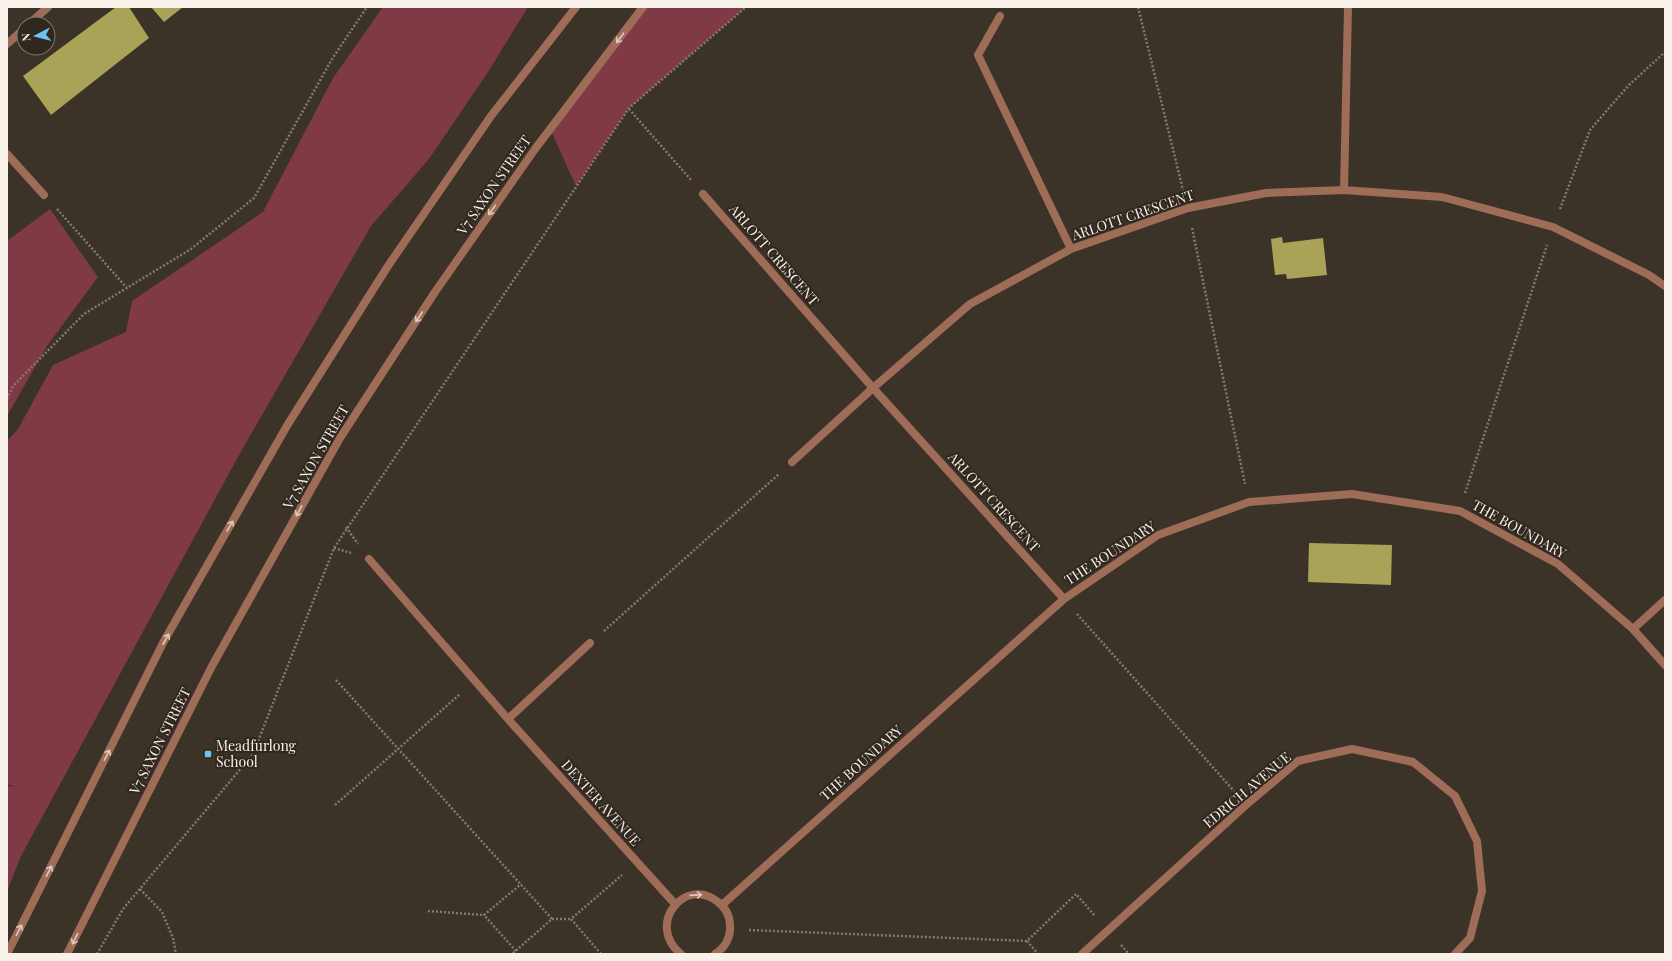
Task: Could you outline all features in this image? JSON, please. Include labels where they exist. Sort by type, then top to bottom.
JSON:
[{"type":"street","points":[[38,16],[48,7]]},
{"type":"street","points":[[7,954],[164,641],[288,424],[401,247],[491,116],[576,7]]},
{"type":"street","name":"V7 SAXON STREET","points":[[68,954],[212,666],[340,438],[435,292],[535,149],[643,7]]},
{"type":"street","points":[[1344,190],[1348,7]]},
{"type":"street","points":[[1000,16],[978,55],[1071,249]]},
{"type":"street","points":[[7,44],[16,36]]},
{"type":"street","points":[[7,154],[44,194]]},
{"type":"street","name":"ARLOTT CRESCENT","points":[[792,462],[970,304],[1071,249],[1188,208],[1266,193],[1344,190],[1442,198],[1553,227],[1649,275],[1665,286]]},
{"type":"street","name":"ARLOTT CRESCENT","points":[[703,194],[874,388],[1064,599]]},
{"type":"street","name":"THE BOUNDARY","points":[[722,905],[1064,599],[1158,534],[1249,502],[1352,494],[1460,511],[1558,564],[1633,629],[1665,665]]},
{"type":"street","name":"DEXTER AVENUE","points":[[369,559],[508,719],[675,904]]},
{"type":"street","points":[[1633,629],[1665,600]]},
{"type":"street","points":[[508,719],[590,644]]},
{"type":"street","name":"EDRICH AVENUE","points":[[1082,954],[1246,805],[1298,761],[1352,749],[1413,762],[1455,796],[1477,841],[1482,892],[1470,938],[1455,954]]},
{"type":"street","points":[[680,954],[671,951],[666,926],[669,912],[675,904],[689,896],[704,895],[714,898],[722,905],[730,920],[729,937],[719,953]]},
{"type":"path","points":[[7,399],[13,386],[84,314],[191,249],[254,198],[332,59],[367,7]]},
{"type":"path","points":[[97,954],[123,909],[253,754],[334,548],[346,527],[629,108],[746,7]]},
{"type":"path","points":[[1138,7],[1188,208],[1249,502]]},
{"type":"path","points":[[1460,511],[1553,227],[1590,130],[1629,85],[1665,52]]},
{"type":"path","points":[[629,108],[703,194]]},
{"type":"path","points":[[44,194],[127,288]]},
{"type":"path","points":[[590,644],[792,462]]},
{"type":"path","points":[[1064,599],[1246,805]]},
{"type":"path","points":[[336,680],[552,919]]},
{"type":"path","points":[[334,805],[475,680]]},
{"type":"path","points":[[512,954],[552,919],[572,919],[637,862]]},
{"type":"path","points":[[428,912],[484,915],[521,884]]},
{"type":"path","points":[[140,888],[162,912],[173,938],[176,954]]},
{"type":"path","points":[[1026,941],[1076,894]]},
{"type":"path","points":[[484,915],[516,951]]},
{"type":"path","points":[[572,919],[601,954]]},
{"type":"path","points":[[730,929],[1026,941],[1038,954]]},
{"type":"shaded area","points":[[383,7],[528,7],[488,72],[429,159],[371,226],[239,455],[21,856],[7,891],[7,786],[16,787],[7,784],[7,441],[18,429],[53,365],[126,332],[132,301],[263,212],[333,78]]},
{"type":"shaded area","points":[[644,7],[746,7],[629,108],[576,186],[550,129]]},
{"type":"shaded area","points":[[50,209],[98,277],[47,346],[7,416],[7,241]]},
{"type":"building","points":[[116,7],[129,7],[149,38],[51,115],[23,76],[50,56],[56,56],[56,52]]},
{"type":"building","points":[[151,7],[183,7],[164,22]]},
{"type":"building","points":[[1282,237],[1283,243],[1323,238],[1327,275],[1287,279],[1286,274],[1275,275],[1271,239]]},
{"type":"building","points":[[1309,543],[1392,545],[1391,585],[1308,582]]},
{"type":"place","name":"Meadfurlong School","points":[[208,754]]}]
